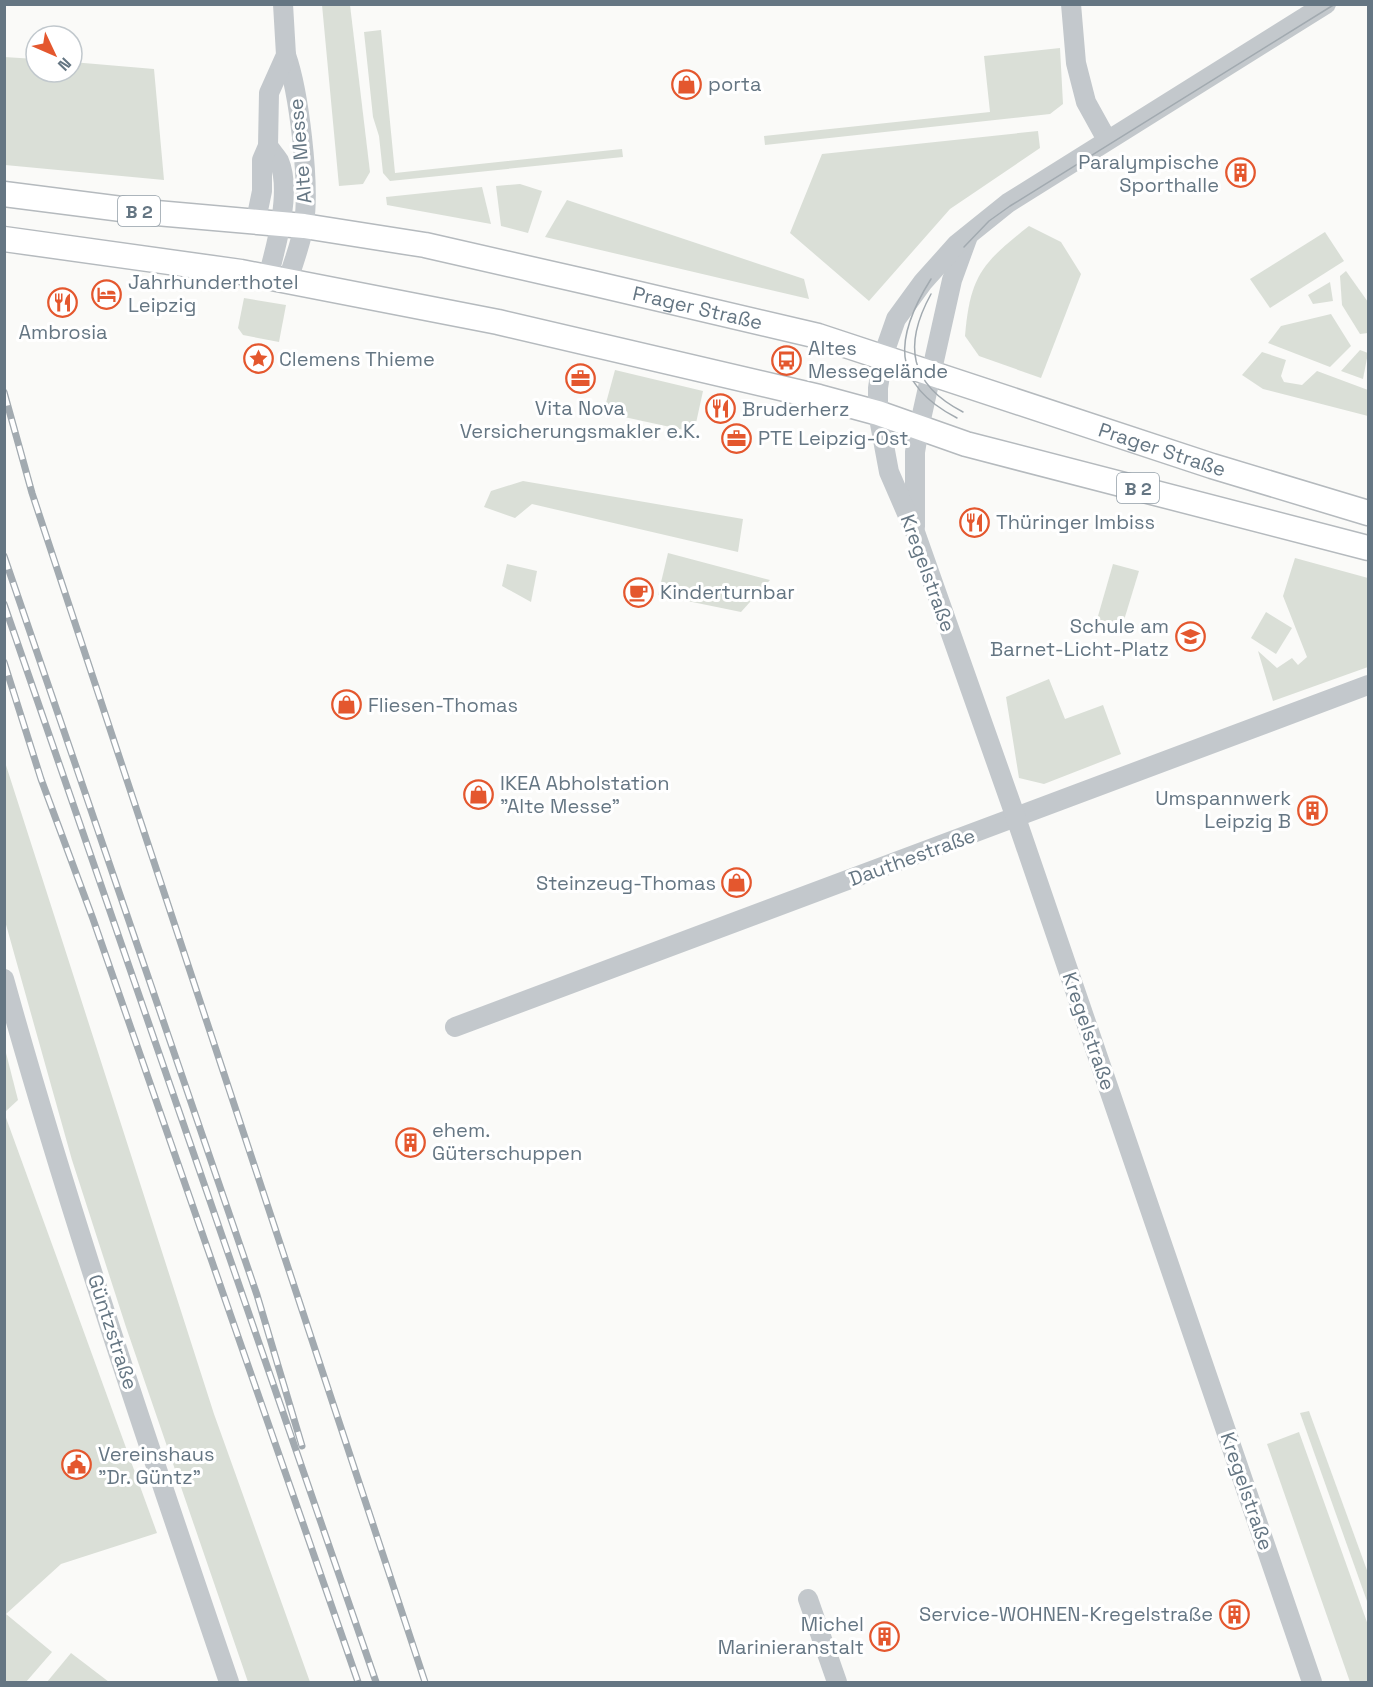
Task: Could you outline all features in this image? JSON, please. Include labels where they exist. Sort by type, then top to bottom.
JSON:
[{"type":"main road","name":"Prager Straße","points":[[4,194],[145,212],[304,226],[424,245],[498,261],[818,336],[881,368],[931,372],[1212,466],[1368,513]]},
{"type":"main road","name":"Prager Straße","points":[[4,239],[278,279],[498,322],[819,397],[878,413],[966,444],[1368,548]]},
{"type":"street","name":"Alte Messe","points":[[278,279],[304,226],[307,198],[294,78],[286,55],[283,4]]},
{"type":"street","points":[[1071,4],[1076,63],[1086,102],[1107,140]]},
{"type":"street","name":"Kregelstraße","points":[[1313,1682],[1016,818],[915,532],[887,462],[878,413],[881,368],[896,320],[906,304],[950,250],[1008,203],[1326,4]]},
{"type":"street","name":"Alte Messe","points":[[256,220],[262,191],[262,160],[268,146],[269,93],[286,55]]},
{"type":"street","name":"Alte Messe","points":[[268,146],[279,162],[283,189],[278,279]]},
{"type":"street","points":[[915,532],[915,452],[919,428],[952,280],[969,234]]},
{"type":"street","name":"Dauthestraße","points":[[455,1027],[1368,685]]},
{"type":"street","name":"Güntzstraße","points":[[4,979],[38,1101],[170,1509],[229,1683]]},
{"type":"street","points":[[808,1599],[837,1683]]},
{"type":"shaded area","points":[[322,5],[350,5],[370,172],[363,184],[339,186]]},
{"type":"shaded area","points":[[381,30],[395,173],[622,149],[623,157],[390,181],[383,173],[379,136],[373,117],[364,32]]},
{"type":"shaded area","points":[[1060,48],[1063,104],[1050,114],[765,145],[764,136],[990,112],[984,56]]},
{"type":"shaded area","points":[[4,57],[24,58],[24,84],[84,84],[84,63],[154,69],[164,180],[5,165]]},
{"type":"shaded area","points":[[1038,131],[1040,148],[950,209],[869,301],[790,233],[822,154]]},
{"type":"shaded area","points":[[520,184],[542,191],[528,233],[501,226],[496,186]]},
{"type":"shaded area","points":[[482,187],[491,224],[387,205],[386,197]]},
{"type":"shaded area","points":[[567,200],[804,279],[809,299],[545,237]]},
{"type":"shaded area","points":[[1029,226],[1061,242],[1081,274],[1041,378],[979,356],[965,336],[970,299],[981,272],[1000,250]]},
{"type":"shaded area","points":[[1325,232],[1344,261],[1270,308],[1250,279]]},
{"type":"shaded area","points":[[1346,271],[1368,302],[1368,333],[1360,334],[1342,305],[1340,276]]},
{"type":"shaded area","points":[[1330,282],[1333,301],[1313,304],[1308,295]]},
{"type":"shaded area","points":[[244,298],[286,305],[279,342],[243,335],[238,328]]},
{"type":"shaded area","points":[[1331,314],[1351,346],[1330,367],[1268,343],[1281,326]]},
{"type":"shaded area","points":[[1360,350],[1368,353],[1363,379],[1341,371]]},
{"type":"shaded area","points":[[1262,352],[1286,360],[1281,376],[1284,382],[1302,385],[1317,371],[1368,390],[1368,416],[1263,389],[1242,375]]},
{"type":"shaded area","points":[[615,370],[703,391],[696,423],[684,430],[615,415],[606,403]]},
{"type":"shaded area","points":[[523,481],[743,519],[738,552],[532,504],[515,518],[484,507],[491,491]]},
{"type":"shaded area","points":[[668,553],[770,580],[741,612],[658,595]]},
{"type":"shaded area","points":[[1295,558],[1368,578],[1368,667],[1273,701],[1258,651],[1277,668],[1292,658],[1298,665],[1307,657],[1283,596]]},
{"type":"shaded area","points":[[507,564],[537,571],[531,602],[502,586]]},
{"type":"shaded area","points":[[1113,564],[1139,571],[1121,630],[1096,623]]},
{"type":"shaded area","points":[[1266,612],[1292,628],[1276,654],[1251,638]]},
{"type":"shaded area","points":[[1049,679],[1065,719],[1103,705],[1121,754],[1044,784],[1019,778],[1006,697]]},
{"type":"shaded area","points":[[4,759],[214,1414],[310,1682],[248,1682],[126,1327],[72,1160],[5,921]]},
{"type":"shaded area","points":[[5,1049],[18,1100],[4,1112]]},
{"type":"shaded area","points":[[5,1115],[157,1533],[61,1564],[6,1614],[52,1652],[26,1682],[4,1682]]},
{"type":"shaded area","points":[[1309,1411],[1368,1573],[1368,1604],[1300,1413]]},
{"type":"shaded area","points":[[1299,1432],[1368,1625],[1368,1682],[1350,1682],[1267,1444]]},
{"type":"shaded area","points":[[71,1653],[109,1682],[47,1682]]},
{"type":"tram line","points":[[964,247],[989,221],[1010,206],[1335,4]]},
{"type":"tram line","points":[[931,279],[910,320],[905,339],[905,357],[909,374],[919,390],[957,418]]},
{"type":"tram line","points":[[931,294],[917,330],[916,362],[931,389],[963,412]]},
{"type":"railway","points":[[4,392],[32,493],[425,1682]]},
{"type":"railway","points":[[4,556],[257,1295],[302,1446]]},
{"type":"railway","points":[[4,604],[376,1682]]},
{"type":"railway","points":[[4,662],[41,779],[93,919],[358,1682]]},
{"type":"place","name":"porta","points":[[687,84]]},
{"type":"place","name":"Paralympische Sporthalle","points":[[1240,173]]},
{"type":"place","name":"Jahrhunderthotel Leipzig","points":[[107,294]]},
{"type":"place","name":"Ambrosia","points":[[63,302]]},
{"type":"place","name":"Clemens Thieme","points":[[258,359]]},
{"type":"place","name":"Altes Messegelände","points":[[787,360]]},
{"type":"place","name":"Vita Nova Versicherungsmakler e.K.","points":[[580,378]]},
{"type":"place","name":"Bruderherz","points":[[721,409]]},
{"type":"place","name":"PTE Leipzig-Ost","points":[[737,438]]},
{"type":"place","name":"Thüringer Imbiss","points":[[975,522]]},
{"type":"place","name":"Kinderturnbar","points":[[639,592]]},
{"type":"place","name":"Schule am Barnet-Licht-Platz","points":[[1190,637]]},
{"type":"place","name":"Fliesen-Thomas","points":[[347,705]]},
{"type":"place","name":"IKEA Abholstation \"Alte Messe\"","points":[[479,794]]},
{"type":"place","name":"Umspannwerk Leipzig B","points":[[1312,810]]},
{"type":"place","name":"Steinzeug-Thomas","points":[[737,883]]},
{"type":"place","name":"ehem. Güterschuppen","points":[[411,1142]]},
{"type":"place","name":"Vereinshaus \"Dr. Güntz\"","points":[[77,1465]]},
{"type":"place","name":"Service-WOHNEN-Kregelstraße","points":[[1234,1614]]},
{"type":"place","name":"Michel Marinieranstalt","points":[[885,1636]]}]
